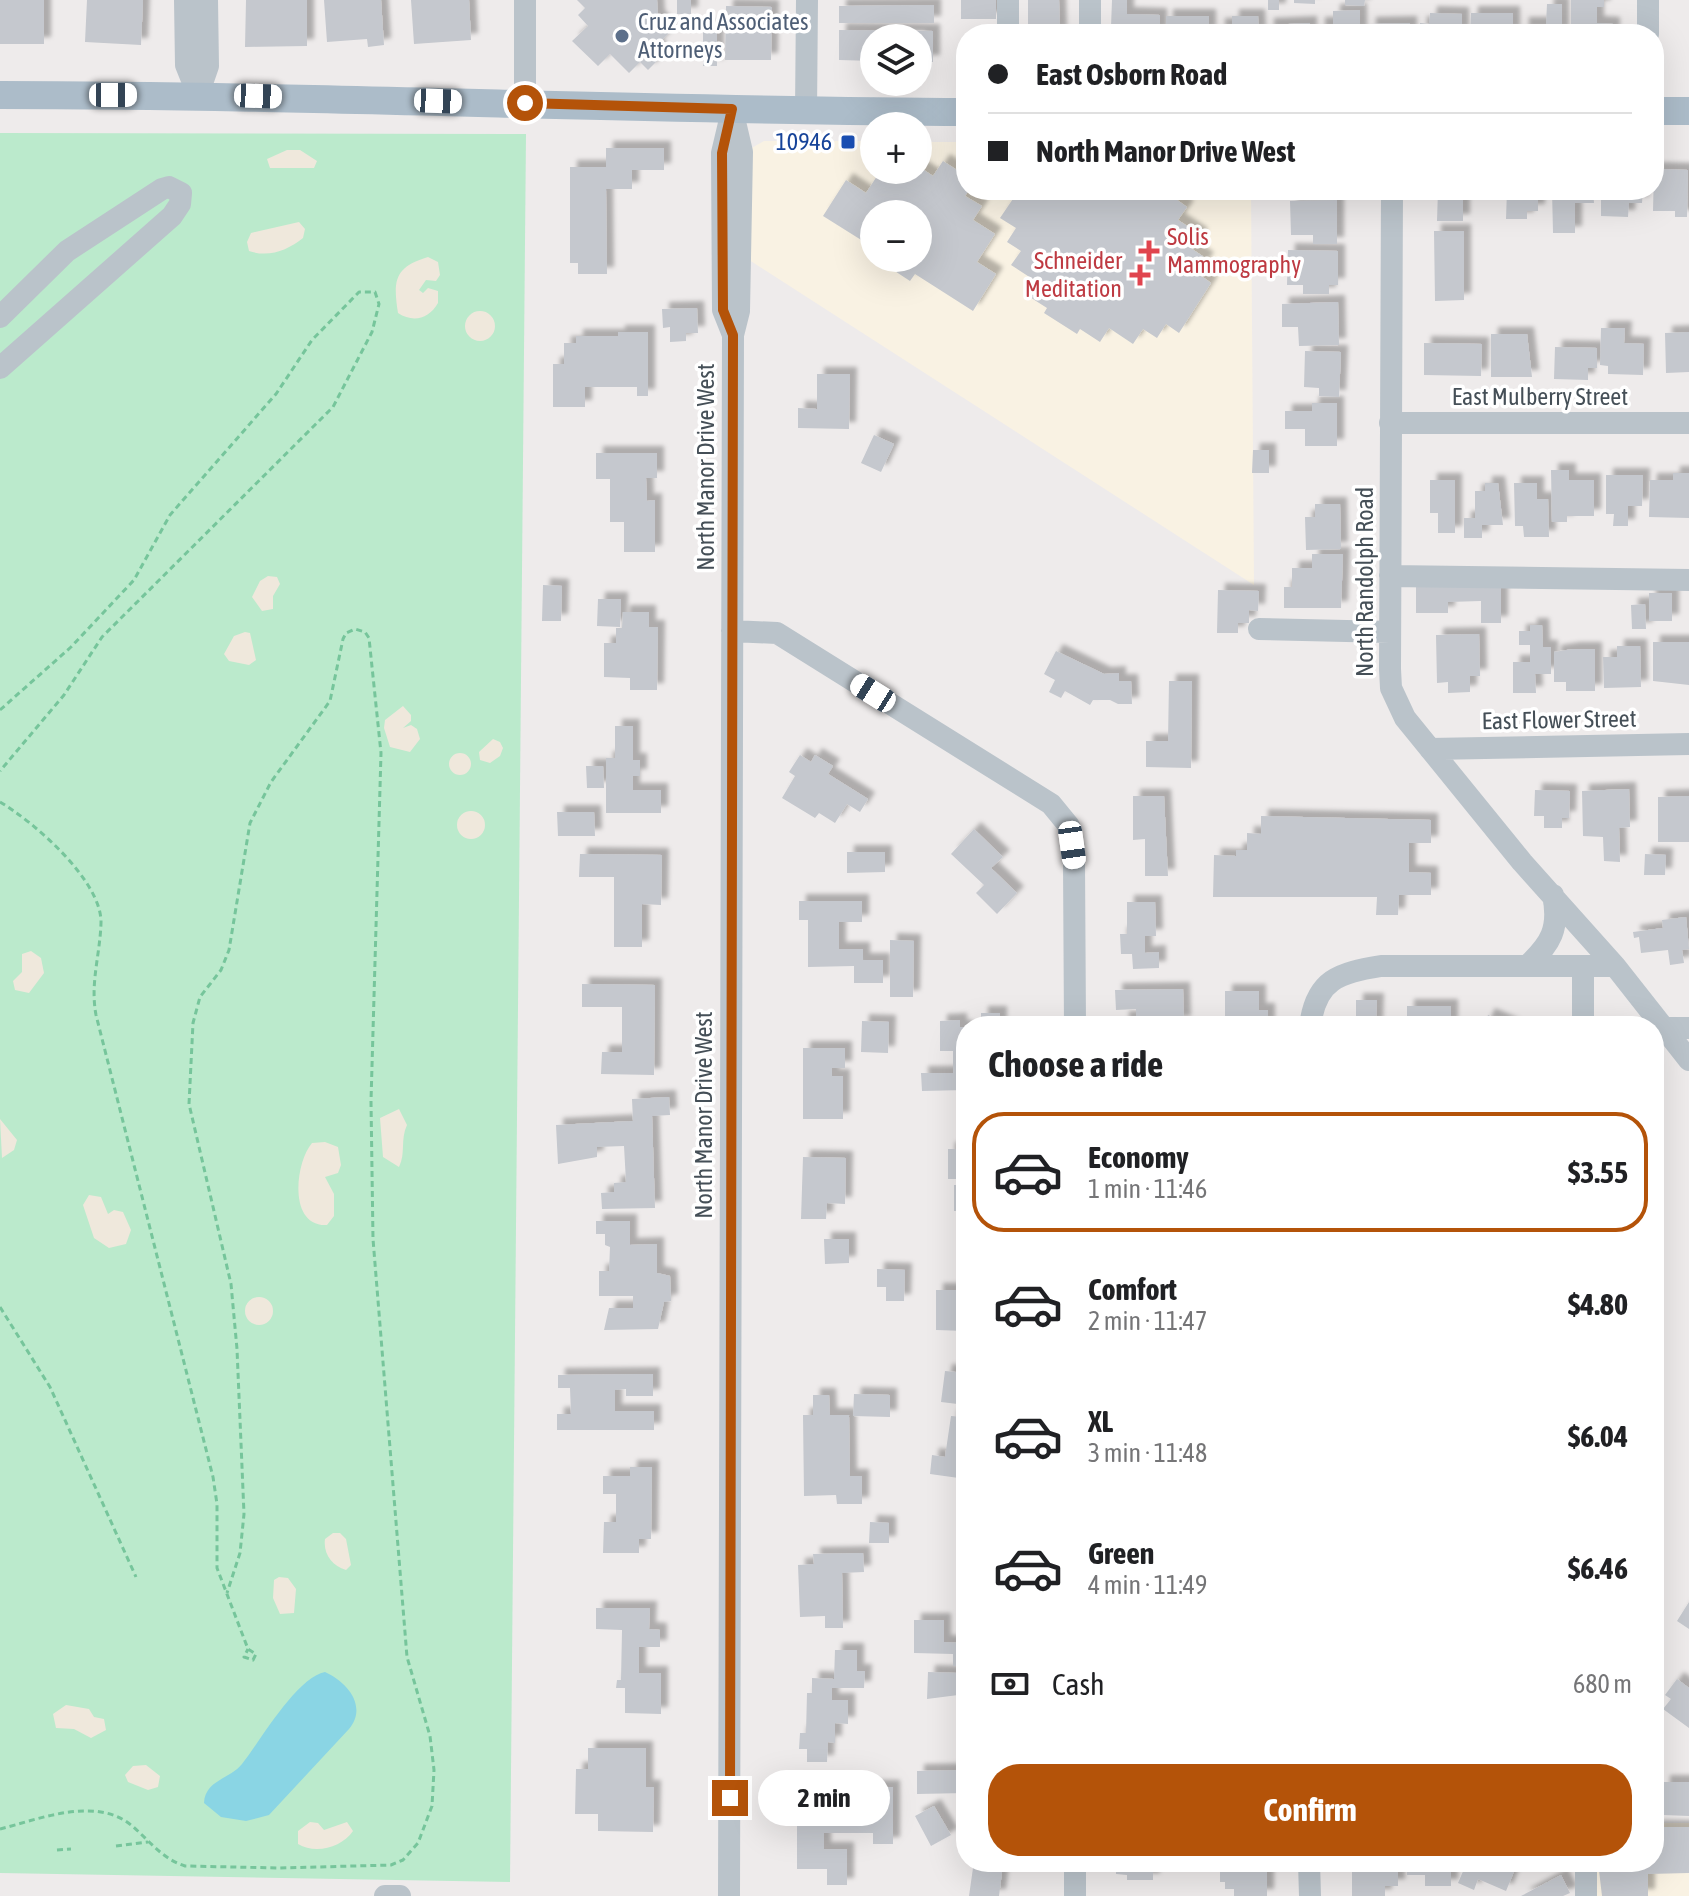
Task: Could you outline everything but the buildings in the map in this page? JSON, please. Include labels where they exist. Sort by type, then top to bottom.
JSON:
[{"type":"main road","points":[[0,95],[198,95],[806,112],[956,112]]},
{"type":"main road","points":[[1664,111],[1689,111]]},
{"type":"street","points":[[525,0],[525,103]]},
{"type":"street","points":[[806,112],[807,0]]},
{"type":"street","points":[[1008,0],[1008,24]]},
{"type":"street","points":[[1090,0],[1090,24]]},
{"type":"street","points":[[1648,0],[1648,24]]},
{"type":"street","points":[[196,5],[186,65],[198,95]]},
{"type":"street","name":"North Manor Drive West","points":[[729,1896],[733,335],[739,311],[732,222],[722,153],[732,109]]},
{"type":"street","points":[[0,317],[67,251],[162,189],[169,187],[181,193],[180,204],[172,216],[0,368]]},
{"type":"street","name":"North Randolph Road","points":[[1392,200],[1390,632],[1391,688],[1396,704],[1430,749],[1655,1016]]},
{"type":"street","name":"East Mulberry Street","points":[[1390,423],[1689,423]]},
{"type":"street","points":[[1390,576],[1689,580]]},
{"type":"street","points":[[1259,629],[1390,632]]},
{"type":"street","points":[[732,631],[777,633],[1051,804],[1069,826],[1074,864],[1075,1016]]},
{"type":"street","name":"East Flower Street","points":[[1430,749],[1689,744]]},
{"type":"street","points":[[1527,966],[1553,937],[1556,924],[1553,895]]},
{"type":"street","points":[[1312,1016],[1316,996],[1327,983],[1351,970],[1381,966],[1615,966]]},
{"type":"street","points":[[1583,966],[1583,1016]]},
{"type":"street","points":[[1664,1028],[1689,1028]]},
{"type":"street","name":"North Randolph Road","points":[[1664,1028],[1689,1060]]},
{"type":"street","points":[[1075,1872],[1075,1896]]},
{"type":"street","points":[[1309,1872],[1310,1896]]},
{"type":"street","points":[[1586,1872],[1586,1896]]},
{"type":"street","points":[[385,1896],[400,1896]]},
{"type":"path","points":[[0,710],[71,647],[134,580],[165,522],[276,394],[312,340],[359,292],[375,292],[379,304],[372,332],[333,407],[102,637],[64,695],[0,771]]},
{"type":"path","points":[[0,1829],[63,1814],[102,1811],[119,1816],[168,1860],[185,1866],[381,1866],[403,1860],[425,1831],[432,1806],[433,1753],[407,1657],[373,1247],[371,1088],[381,753],[369,638],[355,629],[346,633],[343,639],[330,701],[271,782],[255,812],[245,843],[229,950],[221,970],[200,997],[193,1023],[189,1104],[233,1298],[237,1349],[244,1514],[240,1553],[227,1593]]},
{"type":"path","points":[[0,802],[26,820],[65,858],[92,891],[100,910],[93,1003],[213,1477],[217,1504],[216,1560],[248,1649]]},
{"type":"path","points":[[0,1307],[50,1387],[136,1577]]},
{"type":"path","points":[[116,1846],[149,1842]]},
{"type":"path","points":[[57,1850],[71,1849]]},
{"type":"shaded area","points":[[764,141],[860,141],[860,184],[932,184],[932,142],[956,142],[956,200],[1251,200],[1254,585],[746,258],[748,150]]},
{"type":"shaded area","points":[[1664,1823],[1689,1823],[1689,1896],[1593,1896],[1593,1872],[1664,1872]]},
{"type":"green space","points":[[0,133],[526,134],[510,1882],[0,1873]]},
{"type":"sand","points":[[287,150],[300,150],[317,161],[314,168],[270,168],[267,159]]},
{"type":"sand","points":[[299,222],[305,229],[303,238],[291,246],[271,253],[249,251],[247,242],[251,233]]},
{"type":"sand","points":[[428,257],[438,262],[440,275],[436,281],[426,280],[419,290],[423,293],[428,288],[438,291],[438,303],[425,316],[409,318],[398,313],[398,277],[408,265]]},
{"type":"sand","points":[[480,311],[491,315],[495,326],[491,337],[480,341],[469,337],[465,326],[469,315]]},
{"type":"sand","points":[[268,576],[277,577],[280,584],[273,596],[273,609],[262,611],[252,597],[260,581]]},
{"type":"sand","points":[[250,633],[256,660],[249,665],[229,661],[224,654],[234,636]]},
{"type":"sand","points":[[403,706],[411,715],[411,721],[403,728],[411,725],[417,729],[420,739],[410,752],[390,747],[384,728],[385,720]]},
{"type":"sand","points":[[493,739],[500,742],[503,748],[500,756],[490,763],[480,760],[479,752]]},
{"type":"sand","points":[[460,753],[468,756],[471,764],[468,772],[460,775],[452,772],[449,764],[452,756]]},
{"type":"sand","points":[[471,811],[481,815],[485,825],[481,835],[471,839],[461,835],[457,825],[461,815]]},
{"type":"sand","points":[[31,951],[41,958],[44,973],[29,993],[15,990],[13,981],[22,972],[22,954]]},
{"type":"sand","points":[[399,1109],[407,1125],[399,1167],[383,1157],[380,1118]]},
{"type":"sand","points":[[0,1119],[17,1140],[14,1150],[2,1158]]},
{"type":"sand","points":[[325,1142],[338,1147],[341,1165],[338,1173],[325,1177],[334,1194],[334,1216],[327,1225],[314,1223],[306,1216],[298,1192],[306,1152],[312,1143]]},
{"type":"sand","points":[[89,1195],[101,1197],[108,1214],[114,1210],[123,1212],[131,1230],[126,1244],[109,1248],[94,1238],[83,1205]]},
{"type":"sand","points":[[259,1297],[269,1301],[273,1311],[269,1321],[259,1325],[249,1321],[245,1311],[249,1301]]},
{"type":"sand","points":[[333,1533],[340,1533],[346,1539],[351,1565],[346,1570],[337,1566],[327,1554],[325,1539]]},
{"type":"sand","points":[[288,1578],[296,1589],[294,1613],[280,1614],[273,1598],[274,1580]]},
{"type":"sand","points":[[66,1705],[89,1709],[94,1717],[104,1719],[106,1730],[91,1738],[74,1729],[56,1728],[53,1714]]},
{"type":"sand","points":[[146,1765],[160,1776],[158,1787],[148,1790],[128,1782],[125,1775],[133,1766]]},
{"type":"sand","points":[[310,1822],[318,1823],[324,1830],[347,1822],[353,1831],[336,1845],[313,1849],[298,1844],[298,1831]]},
{"type":"water","points":[[325,1672],[347,1688],[356,1703],[354,1720],[349,1729],[269,1815],[246,1821],[221,1817],[204,1803],[209,1789],[242,1764],[291,1697],[314,1677]]},
{"type":"place","name":"Cruz and Associates Attorneys","points":[[622,36]]},
{"type":"place","name":"10946","points":[[848,142]]},
{"type":"place","name":"Solis Mammography","points":[[1149,251]]},
{"type":"place","name":"Schneider Meditation","points":[[1140,275]]},
{"type":"route","points":[[525,103],[732,109],[722,153],[723,310],[733,335],[730,1798]]}]
